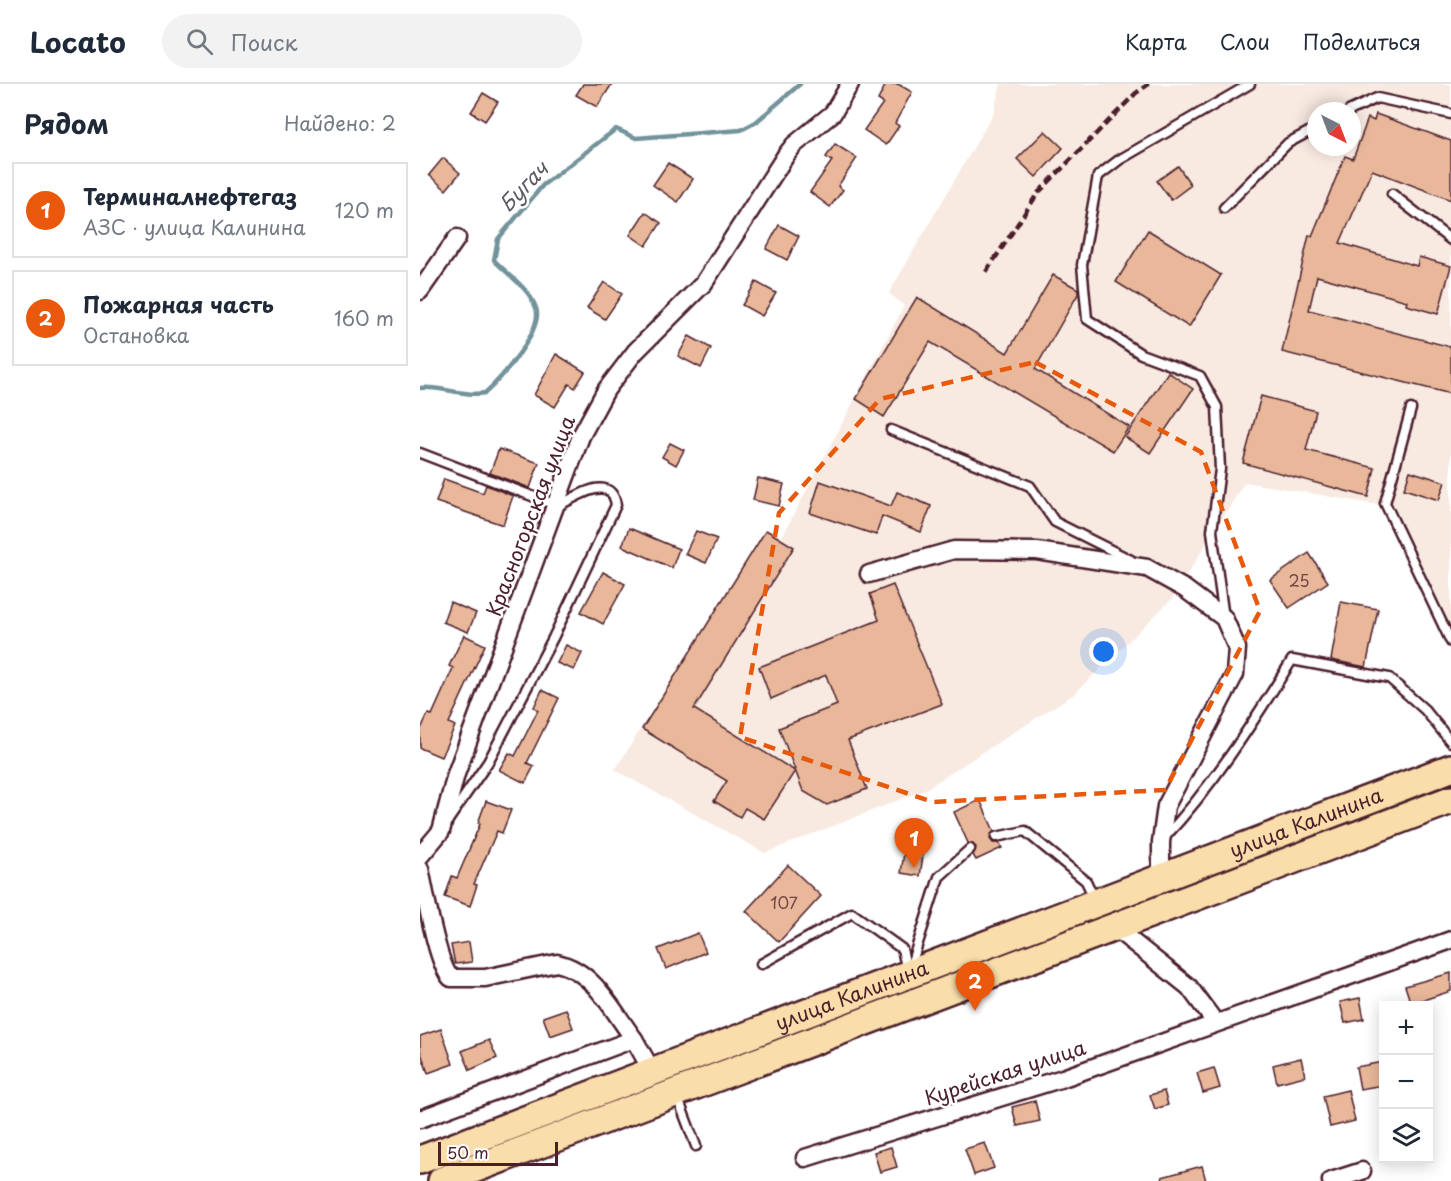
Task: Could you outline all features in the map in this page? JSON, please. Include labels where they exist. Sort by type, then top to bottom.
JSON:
[{"type":"main road","name":"улица Калинина","points":[[420,1160],[1451,768]]},
{"type":"main road","name":"улица Калинина","points":[[442,1181],[1451,800]]},
{"type":"main road","points":[[909,975],[919,1000]]},
{"type":"main road","points":[[813,1011],[822,1038]]},
{"type":"street","name":"Красногорская улица","points":[[420,856],[441,831],[456,774],[558,506],[582,436],[606,390],[635,352],[704,283],[786,155],[794,145],[833,113],[850,84]]},
{"type":"street","points":[[420,291],[457,238]]},
{"type":"street","points":[[869,574],[954,550],[1037,550],[1147,568],[1185,589],[1224,618],[1237,648],[1235,674],[1166,806],[1161,842],[1161,878]]},
{"type":"street","points":[[420,868],[440,956],[451,978],[485,978],[557,963],[569,965],[590,980],[634,1039],[653,1072]]},
{"type":"street","points":[[1114,927],[1189,987],[1215,1022]]},
{"type":"street","name":"Курейская улица","points":[[805,1158],[1063,1078],[1215,1022],[1451,940]]},
{"type":"street","points":[[420,1119],[634,1039]]},
{"type":"street","points":[[1331,1181],[1362,1171]]},
{"type":"lane","points":[[1224,618],[1212,531],[1220,469],[1217,407],[1200,376],[1142,354],[1087,319],[1082,265],[1098,176],[1119,160],[1250,84]]},
{"type":"lane","points":[[1361,105],[1377,98],[1451,114]]},
{"type":"lane","points":[[1224,208],[1288,144],[1307,133]]},
{"type":"lane","points":[[1392,194],[1451,240]]},
{"type":"lane","points":[[1411,409],[1385,503],[1451,642]]},
{"type":"lane","points":[[891,430],[1029,486],[1055,522],[1147,568]]},
{"type":"lane","points":[[420,453],[558,506],[600,486],[609,489],[615,496],[616,505],[553,638],[488,762],[441,831]]},
{"type":"lane","points":[[1161,842],[1185,816],[1247,732],[1292,660],[1389,678],[1425,710],[1451,742]]},
{"type":"lane","points":[[996,837],[1025,831],[1086,881],[1097,903]]},
{"type":"lane","points":[[909,975],[939,877],[970,849]]},
{"type":"lane","points":[[761,964],[852,913],[902,949],[909,975]]},
{"type":"lane","points":[[676,1092],[696,1146]]},
{"type":"highlighted area","points":[[1035,362],[1201,452],[1260,611],[1165,790],[933,802],[740,737],[779,513],[880,399]]},
{"type":"shaded area","points":[[1001,84],[1451,84],[1451,626],[1395,508],[1245,482],[1171,600],[1074,694],[924,790],[765,853],[615,770],[766,528],[782,537],[904,306],[889,293],[993,114]]},
{"type":"building","points":[[583,84],[612,84],[597,107],[576,95]]},
{"type":"building","points":[[886,84],[898,84],[912,92],[895,123],[899,126],[886,145],[864,130],[883,103],[878,100]]},
{"type":"building","points":[[483,93],[498,102],[485,121],[471,112]]},
{"type":"building","points":[[1376,114],[1451,141],[1451,200],[1372,170],[1340,243],[1417,266],[1419,257],[1451,266],[1438,314],[1406,305],[1407,301],[1317,276],[1309,310],[1451,347],[1451,394],[1282,352],[1309,235],[1312,236],[1345,156],[1353,159],[1354,156],[1361,156],[1361,137],[1368,118],[1374,121]]},
{"type":"building","points":[[1045,131],[1063,148],[1036,177],[1017,159]]},
{"type":"building","points":[[835,144],[857,158],[838,186],[843,190],[830,207],[810,192],[832,161],[826,157]]},
{"type":"building","points":[[443,158],[460,173],[446,190],[429,175]]},
{"type":"building","points":[[668,163],[693,179],[678,202],[653,185]]},
{"type":"building","points":[[1178,166],[1191,185],[1171,200],[1157,181]]},
{"type":"building","points":[[645,212],[661,223],[646,246],[630,235]]},
{"type":"building","points":[[779,225],[799,236],[787,260],[766,249]]},
{"type":"building","points":[[1148,230],[1221,275],[1189,327],[1116,282]]},
{"type":"building","points":[[1053,275],[1078,289],[1078,294],[1035,369],[1129,427],[1113,451],[930,342],[884,417],[856,399],[917,297],[1007,353]]},
{"type":"building","points":[[604,282],[622,294],[605,319],[587,308]]},
{"type":"building","points":[[756,282],[776,293],[762,316],[742,305]]},
{"type":"building","points":[[689,336],[711,348],[701,368],[678,356]]},
{"type":"building","points":[[556,354],[585,372],[575,388],[569,384],[555,407],[534,395]]},
{"type":"building","points":[[1168,372],[1193,389],[1150,453],[1125,437]]},
{"type":"building","points":[[1261,396],[1316,411],[1306,450],[1375,468],[1368,497],[1243,463]]},
{"type":"building","points":[[670,443],[684,450],[676,465],[662,457]]},
{"type":"building","points":[[499,449],[539,463],[530,488],[490,473]]},
{"type":"building","points":[[1410,471],[1445,482],[1439,500],[1404,489]]},
{"type":"building","points":[[758,478],[784,484],[779,506],[753,500]]},
{"type":"building","points":[[444,479],[483,493],[486,485],[513,496],[503,525],[436,502]]},
{"type":"building","points":[[820,481],[891,506],[897,492],[931,506],[921,532],[882,516],[876,535],[810,513]]},
{"type":"building","points":[[629,528],[679,549],[672,568],[622,546]]},
{"type":"building","points":[[766,530],[794,547],[694,709],[795,771],[764,819],[745,808],[740,817],[714,801],[727,781],[642,729]]},
{"type":"building","points":[[696,531],[717,539],[706,563],[685,554]]},
{"type":"building","points":[[1309,553],[1328,582],[1289,608],[1270,580]]},
{"type":"building","points":[[603,572],[625,584],[603,624],[581,612]]},
{"type":"building","points":[[893,585],[942,704],[848,740],[867,789],[827,805],[803,791],[779,728],[837,705],[826,675],[771,699],[759,667],[879,620],[870,594]]},
{"type":"building","points":[[450,602],[476,613],[468,632],[443,622]]},
{"type":"building","points":[[1341,602],[1378,609],[1366,667],[1331,660]]},
{"type":"building","points":[[464,635],[485,645],[449,723],[455,726],[441,757],[420,748],[420,731],[428,714],[432,715],[453,668],[449,666]]},
{"type":"building","points":[[566,645],[582,653],[574,670],[557,663]]},
{"type":"building","points":[[542,690],[559,698],[527,763],[534,766],[525,783],[499,770],[509,753],[515,756],[538,710],[534,707]]},
{"type":"building","points":[[980,800],[994,831],[990,839],[993,843],[999,843],[1002,848],[976,860],[973,855],[976,847],[968,843],[954,812]]},
{"type":"building","points":[[486,801],[511,810],[502,833],[497,831],[474,884],[477,885],[470,906],[445,897],[452,876],[457,878],[480,824],[478,823]]},
{"type":"building","points":[[905,846],[924,849],[920,876],[901,873]]},
{"type":"building","points":[[788,865],[821,896],[779,942],[746,911]]},
{"type":"building","points":[[698,933],[706,952],[666,969],[658,949]]},
{"type":"building","points":[[469,942],[472,962],[455,964],[451,945]]},
{"type":"building","points":[[1451,973],[1451,991],[1420,1001],[1410,1001],[1405,986]]},
{"type":"building","points":[[1360,998],[1364,1019],[1345,1023],[1340,1002]]},
{"type":"building","points":[[566,1009],[573,1028],[550,1036],[543,1017]]},
{"type":"building","points":[[441,1029],[453,1064],[428,1073],[420,1050],[420,1036]]},
{"type":"building","points":[[489,1040],[497,1058],[470,1070],[462,1051]]},
{"type":"building","points":[[1301,1058],[1305,1076],[1277,1083],[1273,1065]]},
{"type":"building","points":[[1379,1063],[1379,1086],[1360,1089],[1356,1067]]},
{"type":"building","points":[[1214,1068],[1220,1088],[1203,1093],[1197,1073]]},
{"type":"building","points":[[1348,1090],[1355,1121],[1330,1127],[1323,1096]]},
{"type":"building","points":[[1164,1091],[1168,1105],[1155,1109],[1150,1095]]},
{"type":"building","points":[[1035,1101],[1040,1121],[1017,1126],[1012,1107]]},
{"type":"building","points":[[985,1143],[994,1168],[974,1175],[965,1149]]},
{"type":"building","points":[[891,1147],[897,1167],[880,1172],[874,1152]]},
{"type":"building","points":[[1202,1166],[1206,1181],[1163,1181],[1162,1177]]},
{"type":"waterway","name":"Бугач","points":[[420,388],[436,388],[469,394],[485,393],[501,377],[528,340],[537,317],[536,308],[523,288],[494,260],[498,239],[543,185],[616,129],[636,138],[741,130],[756,122],[800,84]]},
{"type":"railway","points":[[986,272],[1038,193],[1136,93],[1149,84]]},
{"type":"place","name":"Терминалнефтегаз","points":[[914,868]]},
{"type":"place","name":"Пожарная часть","points":[[975,1011]]}]
